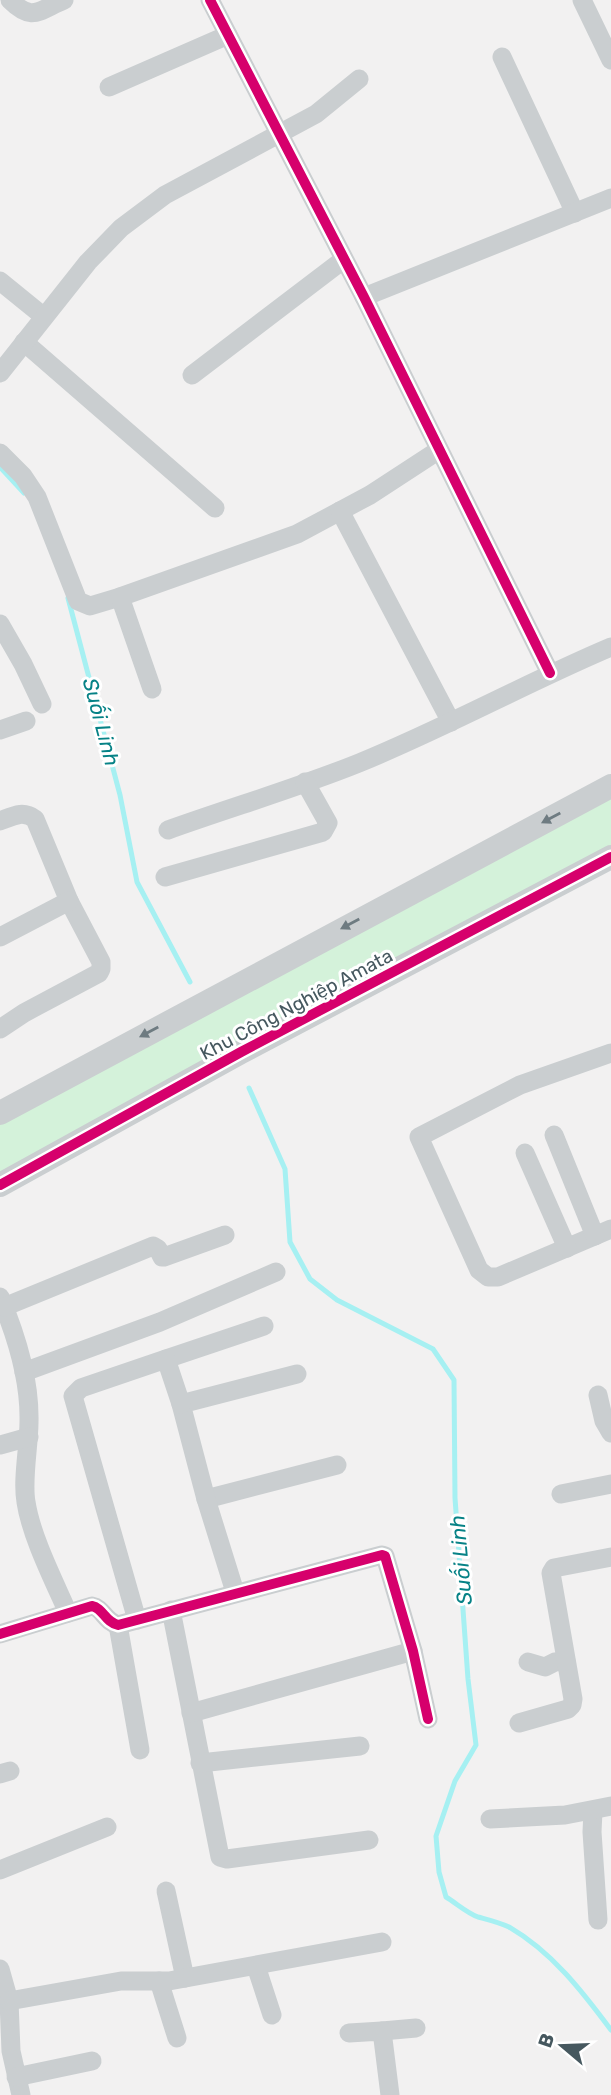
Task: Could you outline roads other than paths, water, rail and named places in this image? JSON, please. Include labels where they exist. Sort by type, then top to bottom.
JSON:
[{"type":"street","points":[[10,0],[24,12],[31,13],[64,0]]},
{"type":"street","points":[[209,0],[364,297],[550,673]]},
{"type":"street","points":[[582,0],[609,52]]},
{"type":"street","points":[[109,87],[228,35]]},
{"type":"street","points":[[502,57],[575,213]]},
{"type":"street","points":[[0,373],[88,262],[121,228],[165,195],[316,114],[359,79]]},
{"type":"street","points":[[364,297],[611,198]]},
{"type":"street","points":[[192,375],[344,260]]},
{"type":"street","points":[[0,281],[43,316]]},
{"type":"street","points":[[24,342],[215,508]]},
{"type":"street","points":[[0,453],[23,476],[37,497],[78,601],[90,606],[297,534],[370,495],[439,450]]},
{"type":"street","points":[[340,511],[451,722]]},
{"type":"street","points":[[120,597],[152,689]]},
{"type":"street","points":[[0,624],[42,704]]},
{"type":"street","points":[[168,830],[358,763],[611,647]]},
{"type":"street","points":[[0,730],[26,721]]},
{"type":"street","points":[[165,877],[323,832],[328,823],[305,782]]},
{"type":"street","points":[[0,1112],[611,786]]},
{"type":"street","points":[[0,821],[20,814],[28,814],[35,819],[68,901],[101,962],[99,973],[24,1013],[0,1029]]},
{"type":"street","name":"Khu Công Nghiệp Amata","points":[[0,1185],[241,1052],[611,857]]},
{"type":"street","points":[[0,937],[68,901]]},
{"type":"street","points":[[554,1135],[603,1233],[498,1277],[488,1277],[479,1270],[419,1138],[520,1085],[611,1053]]},
{"type":"street","points":[[525,1153],[567,1248]]},
{"type":"street","points":[[68,1613],[40,1546],[25,1500],[29,1402],[24,1372],[4,1313],[153,1247],[164,1257],[225,1236]]},
{"type":"street","points":[[24,1372],[160,1322],[276,1272]]},
{"type":"street","points":[[140,1750],[127,1622],[73,1396],[81,1388],[264,1326]]},
{"type":"street","points":[[166,1359],[235,1592]]},
{"type":"street","points":[[181,1404],[297,1374]]},
{"type":"street","points":[[598,1395],[604,1421],[611,1433]]},
{"type":"street","points":[[0,1445],[29,1437]]},
{"type":"street","points":[[206,1499],[337,1465]]},
{"type":"street","points":[[561,1494],[611,1484]]},
{"type":"street","points":[[0,1634],[92,1606],[97,1607],[106,1619],[127,1622],[382,1555],[413,1651],[428,1718]]},
{"type":"street","points":[[519,1723],[568,1709],[572,1705],[551,1573],[554,1568],[611,1557]]},
{"type":"street","points":[[171,1610],[220,1857],[223,1859],[369,1840]]},
{"type":"street","points":[[191,1713],[413,1651]]},
{"type":"street","points":[[527,1662],[545,1667],[566,1661]]},
{"type":"street","points":[[200,1763],[360,1746]]},
{"type":"street","points":[[490,1819],[602,1808],[592,1832],[598,1920]]},
{"type":"street","points":[[0,1870],[29,1856],[107,1827]]},
{"type":"street","points":[[166,1891],[185,1978]]},
{"type":"street","points":[[9,2001],[121,1981],[185,1978],[382,1942]]},
{"type":"street","points":[[256,1966],[272,2015]]},
{"type":"street","points":[[0,1969],[9,2001],[11,2051],[18,2086],[92,2061]]},
{"type":"street","points":[[159,1981],[177,2038]]},
{"type":"street","points":[[349,2033],[416,2028]]},
{"type":"street","points":[[382,2031],[390,2095]]},
{"type":"waterway","name":"Suối Linh","points":[[0,467],[24,493]]},
{"type":"waterway","name":"Suối Linh","points":[[68,598],[120,795],[137,882],[190,982]]},
{"type":"waterway","name":"Suối Linh","points":[[249,1088],[285,1169],[290,1242],[310,1279],[337,1300],[433,1349],[454,1380],[455,1498],[468,1679],[476,1745],[455,1781],[436,1836],[439,1872],[446,1897],[474,1915],[509,1927],[539,1948],[577,1987],[611,2030]]}]
